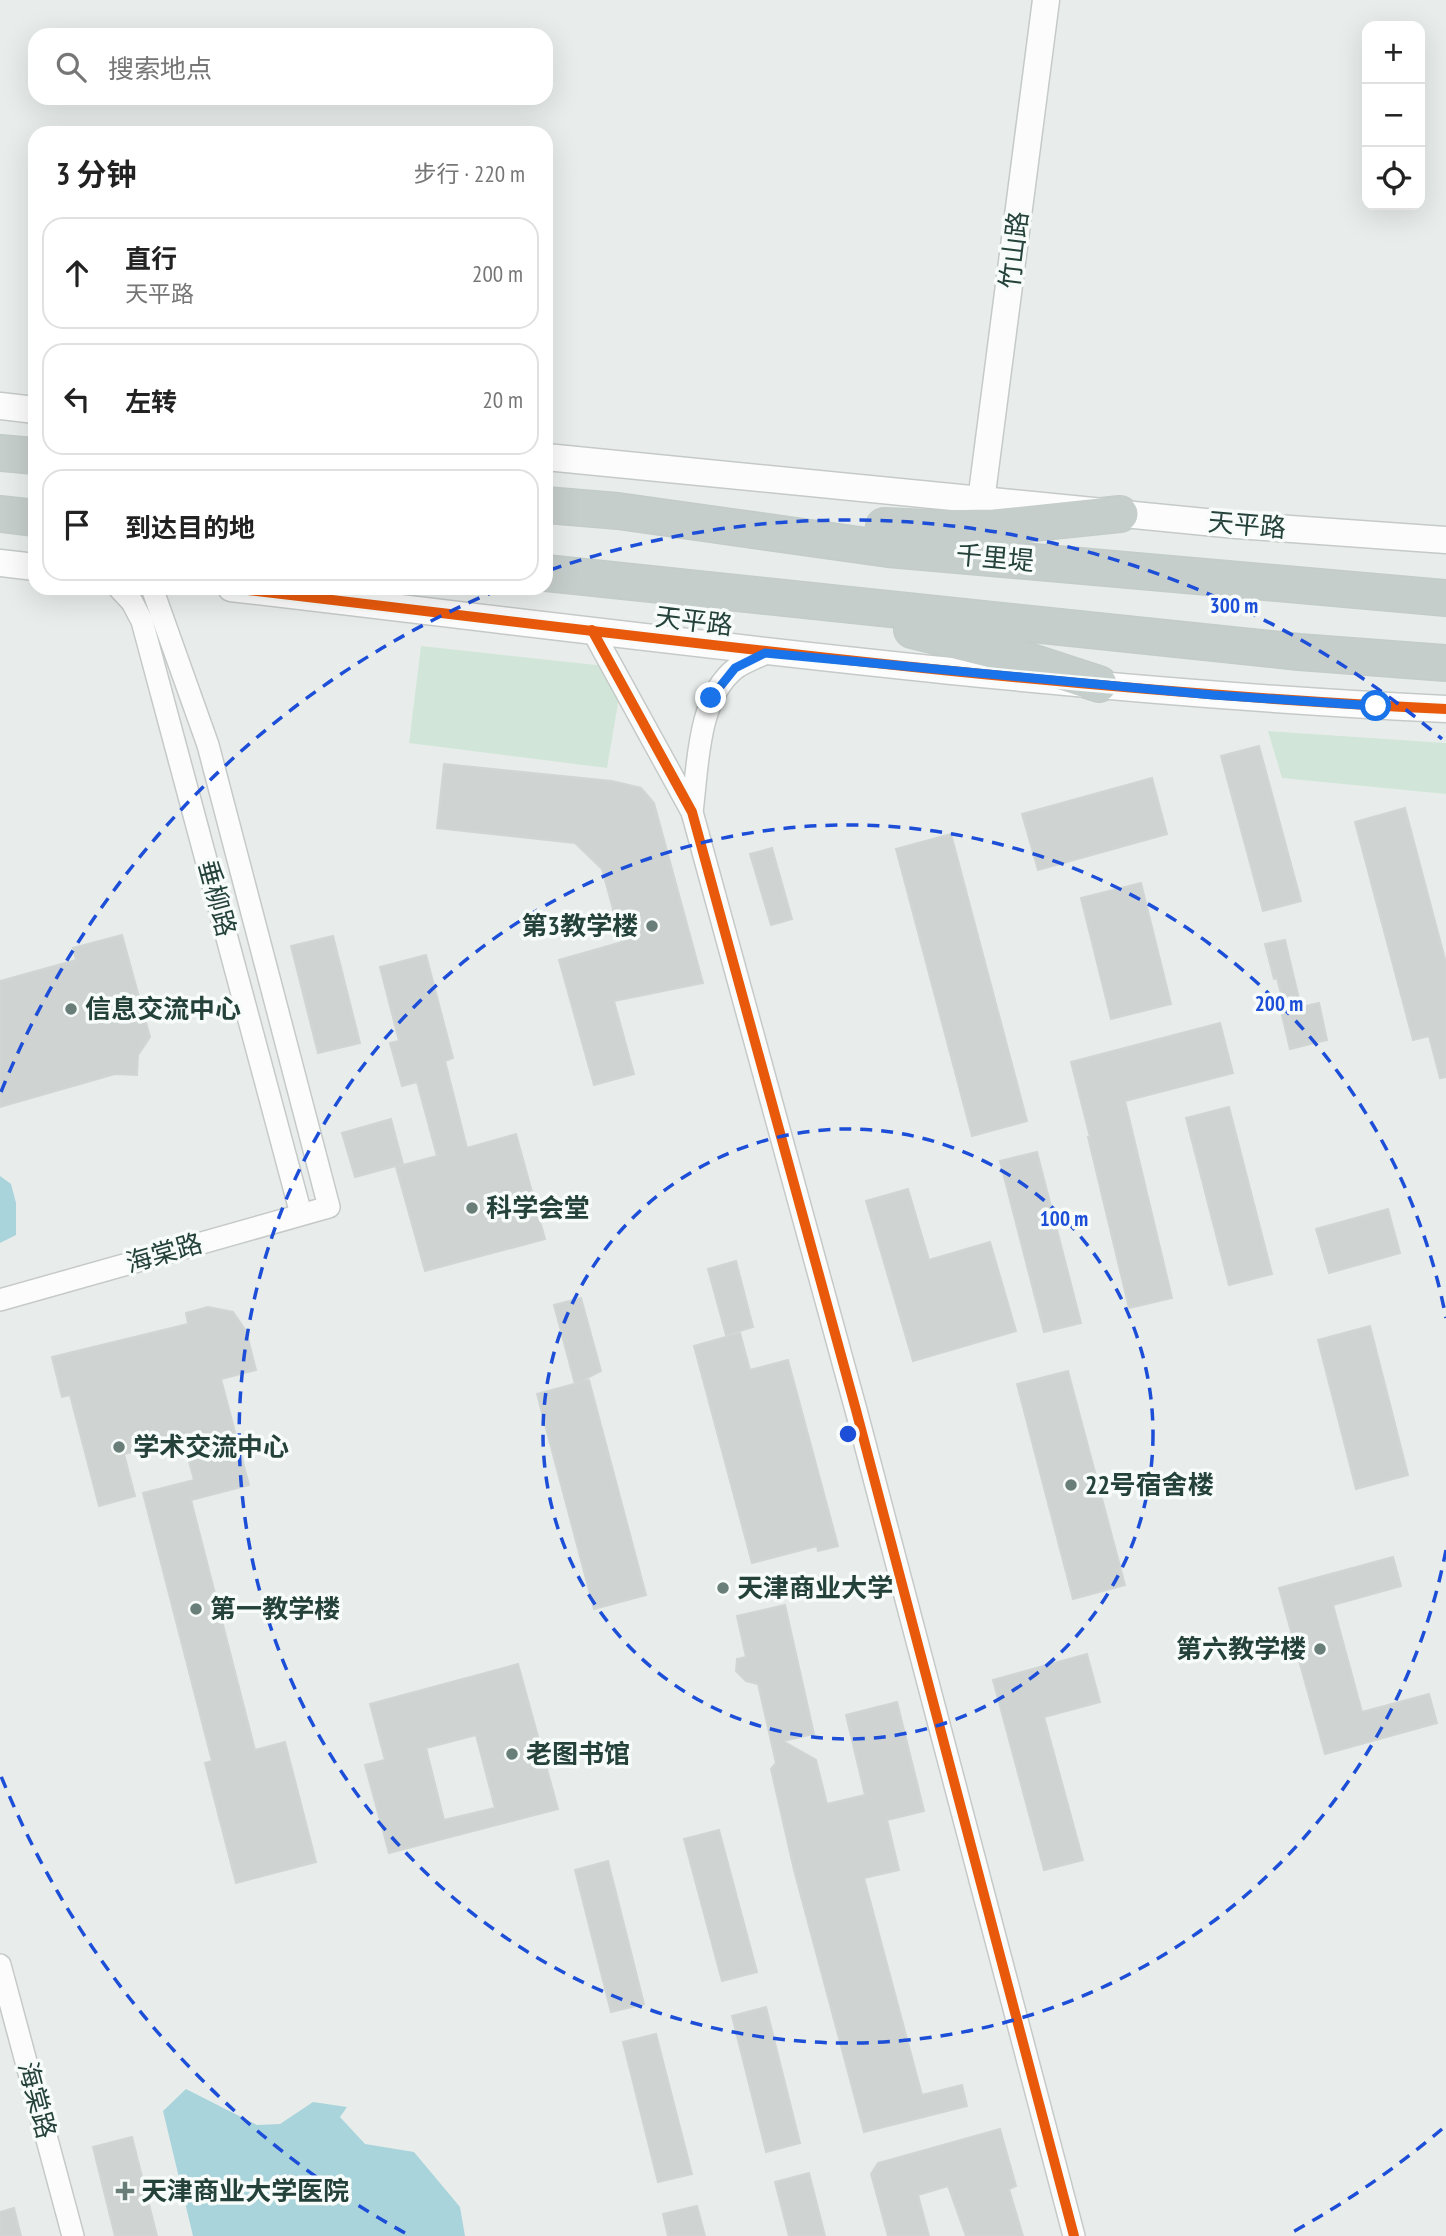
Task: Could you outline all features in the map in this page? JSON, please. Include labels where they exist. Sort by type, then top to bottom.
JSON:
[{"type":"highway","points":[[0,453],[28,455]]},
{"type":"highway","name":"千里堤","points":[[553,506],[889,537],[1347,591],[1446,598]]},
{"type":"highway","points":[[0,514],[28,517]]},
{"type":"highway","points":[[889,537],[930,528],[995,527],[1120,514]]},
{"type":"highway","points":[[553,574],[654,584],[881,615],[1446,663]]},
{"type":"highway","points":[[881,615],[1099,684]]},
{"type":"street","name":"竹山路","points":[[981,501],[1046,0]]},
{"type":"street","name":"天平路","points":[[553,458],[1120,514],[1446,540]]},
{"type":"street","points":[[0,563],[28,566]]},
{"type":"street","name":"垂柳路","points":[[126,595],[142,621],[301,1214]]},
{"type":"street","name":"垂柳路","points":[[154,595],[215,771],[329,1207]]},
{"type":"street","name":"天平路","points":[[290,595],[765,653],[1213,695],[1446,709]]},
{"type":"street","points":[[592,631],[692,812],[856,1410],[1074,2236]]},
{"type":"street","points":[[692,812],[702,735],[711,698],[735,668],[765,653]]},
{"type":"street","name":"海棠路","points":[[0,1300],[329,1207]]},
{"type":"street","name":"海棠路","points":[[0,1965],[73,2236]]},
{"type":"green space","points":[[421,646],[624,668],[607,768],[409,743]]},
{"type":"green space","points":[[1268,731],[1446,743],[1446,794],[1282,778]]},
{"type":"water","points":[[0,1176],[11,1184],[16,1203],[16,1235],[0,1243]]},
{"type":"water","points":[[186,2089],[257,2125],[280,2124],[313,2102],[347,2107],[340,2117],[365,2144],[414,2152],[460,2207],[465,2236],[193,2236],[163,2111]]},
{"type":"building","points":[[1259,746],[1301,901],[1263,911],[1221,756]]},
{"type":"building","name":"第3教学楼","points":[[444,764],[612,781],[641,788],[654,803],[703,983],[614,1001],[634,1074],[594,1085],[559,960],[622,942],[602,869],[575,843],[437,828]]},
{"type":"building","points":[[1152,778],[1167,834],[1038,870],[1022,814]]},
{"type":"building","points":[[1405,808],[1446,963],[1446,1077],[1440,1078],[1429,1036],[1413,1040],[1355,822]]},
{"type":"building","points":[[951,834],[1027,1121],[972,1136],[896,849]]},
{"type":"building","points":[[772,848],[792,919],[771,925],[750,854]]},
{"type":"building","points":[[1141,883],[1171,1004],[1111,1019],[1081,898]]},
{"type":"building","name":"信息交流中心","points":[[122,935],[150,1037],[138,1055],[137,1075],[115,1074],[0,1107],[0,981],[76,960],[73,948]]},
{"type":"building","points":[[333,936],[360,1043],[318,1053],[291,946]]},
{"type":"building","points":[[1285,940],[1301,1007],[1319,1003],[1327,1040],[1290,1049],[1280,1007],[1284,1006],[1265,944]]},
{"type":"building","name":"科学会堂","points":[[426,955],[453,1058],[445,1061],[467,1148],[516,1134],[545,1239],[425,1271],[396,1167],[437,1156],[417,1082],[402,1086],[390,1043],[399,1041],[380,967]]},
{"type":"building","points":[[1220,1023],[1233,1073],[1125,1101],[1172,1298],[1129,1308],[1071,1062]]},
{"type":"building","points":[[1229,1107],[1272,1274],[1229,1285],[1186,1118]]},
{"type":"building","points":[[391,1119],[403,1164],[355,1177],[342,1133]]},
{"type":"building","points":[[1037,1152],[1081,1323],[1044,1332],[1000,1161]]},
{"type":"building","points":[[908,1189],[929,1260],[990,1242],[1016,1331],[913,1361],[866,1201]]},
{"type":"building","points":[[1388,1209],[1400,1253],[1329,1273],[1316,1229]]},
{"type":"building","points":[[736,1261],[753,1327],[726,1335],[708,1269]]},
{"type":"building","points":[[581,1298],[601,1371],[575,1384],[554,1305]]},
{"type":"building","points":[[208,1307],[233,1312],[246,1331],[256,1370],[221,1379],[249,1485],[191,1500],[255,1750],[285,1742],[316,1862],[236,1883],[205,1763],[212,1761],[143,1493],[194,1480],[183,1439],[124,1454],[135,1496],[99,1506],[70,1395],[62,1397],[52,1357],[188,1324],[186,1313]]},
{"type":"building","points":[[1370,1326],[1408,1475],[1356,1489],[1318,1340]]},
{"type":"building","points":[[740,1333],[750,1370],[788,1360],[838,1546],[818,1551],[817,1546],[752,1563],[694,1346]]},
{"type":"building","name":"22号宿舍楼","points":[[1068,1371],[1125,1585],[1073,1599],[1017,1384]]},
{"type":"building","points":[[589,1380],[646,1595],[594,1609],[537,1394]]},
{"type":"building","name":"第六教学楼","points":[[1393,1557],[1401,1586],[1333,1605],[1362,1712],[1429,1694],[1437,1723],[1325,1754],[1279,1588]]},
{"type":"building","points":[[785,1605],[814,1734],[783,1741],[816,1760],[827,1804],[865,1795],[846,1715],[897,1702],[924,1811],[887,1820],[899,1870],[864,1878],[922,2095],[962,2085],[967,2106],[864,2132],[794,1870],[771,1769],[776,1763],[758,1684],[746,1681],[736,1671],[737,1659],[746,1657],[737,1616]]},
{"type":"building","points":[[1087,1654],[1100,1702],[1044,1717],[1083,1860],[1044,1870],[993,1680]]},
{"type":"building","name":"老图书馆","points":[[518,1664],[558,1809],[389,1853],[365,1765],[385,1760],[370,1704]],"holes":[[[476,1735],[495,1808],[444,1820],[426,1748]]]},
{"type":"building","points":[[719,1830],[757,1972],[722,1981],[684,1839]]},
{"type":"building","points":[[608,1861],[644,2004],[611,2012],[575,1870]]},
{"type":"building","points":[[766,2007],[800,2143],[766,2152],[732,2016]]},
{"type":"building","points":[[656,2034],[692,2174],[658,2182],[623,2042]]},
{"type":"building","points":[[1000,2129],[1016,2186],[1009,2189],[1023,2236],[966,2236],[948,2186],[918,2195],[929,2236],[888,2236],[871,2174],[878,2163]]},
{"type":"building","name":"天津商业大学医院","points":[[132,2137],[157,2236],[115,2236],[93,2147]]},
{"type":"building","points":[[809,2173],[825,2236],[789,2236],[775,2182]]},
{"type":"building","points":[[697,2206],[705,2236],[668,2236],[663,2214]]},
{"type":"building","points":[[14,2208],[21,2236],[0,2236],[0,2212]]},
{"type":"cycle path","points":[[290,595],[989,675],[1141,689],[1446,709]]},
{"type":"cycle path","points":[[592,630],[692,812],[856,1410],[1074,2236]]},
{"type":"place","name":"第3教学楼","points":[[652,926]]},
{"type":"place","name":"信息交流中心","points":[[71,1009]]},
{"type":"place","name":"科学会堂","points":[[472,1208]]},
{"type":"place","name":"学术交流中心","points":[[119,1447]]},
{"type":"place","name":"22号宿舍楼","points":[[1071,1485]]},
{"type":"place","name":"天津商业大学","points":[[723,1588]]},
{"type":"place","name":"第一教学楼","points":[[196,1609]]},
{"type":"place","name":"第六教学楼","points":[[1320,1649]]},
{"type":"place","name":"老图书馆","points":[[512,1754]]},
{"type":"place","name":"天津商业大学医院","points":[[125,2191]]},
{"type":"route","points":[[711,698],[735,668],[765,653],[1213,695],[1376,706]]}]
